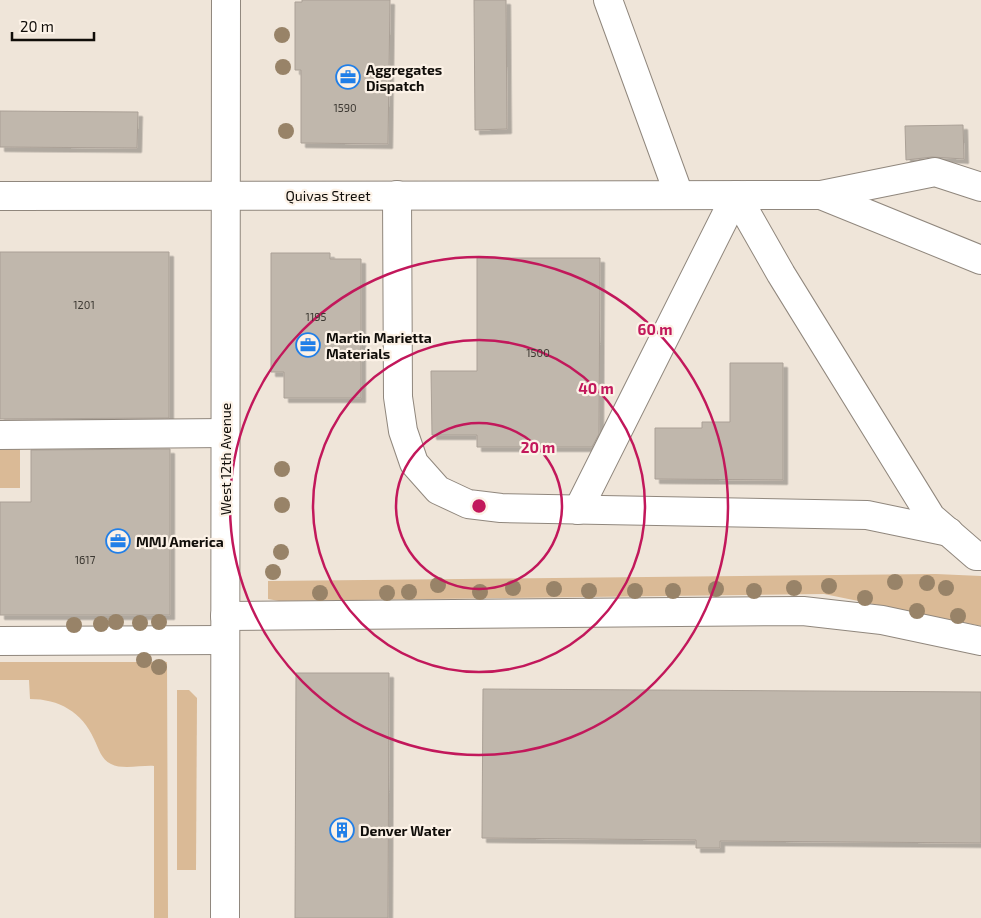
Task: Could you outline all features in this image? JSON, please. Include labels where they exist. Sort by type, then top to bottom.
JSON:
[{"type":"street","name":"West 12th Avenue","points":[[225,918],[226,0]]},
{"type":"street","points":[[608,0],[667,195]]},
{"type":"street","points":[[821,195],[935,172],[981,187]]},
{"type":"street","points":[[396,195],[398,397],[402,431],[414,464],[438,490],[468,504],[501,508],[866,515],[949,532]]},
{"type":"street","points":[[578,510],[736,195]]},
{"type":"street","points":[[736,195],[781,274],[932,517],[976,556],[981,556]]},
{"type":"street","name":"Quivas Street","points":[[0,196],[821,195]]},
{"type":"street","points":[[821,195],[981,260]]},
{"type":"street","points":[[0,435],[225,433]]},
{"type":"street","points":[[0,641],[225,628],[803,611],[882,620],[981,641]]},
{"type":"shaded area","points":[[0,444],[20,444],[20,488],[0,488]]},
{"type":"shaded area","points":[[936,574],[981,576],[981,626],[824,594],[279,601],[268,599],[268,581]]},
{"type":"shaded area","points":[[0,662],[167,662],[168,918],[154,918],[154,766],[121,767],[108,762],[83,721],[76,714],[51,701],[30,699],[29,680],[0,680]]},
{"type":"shaded area","points":[[177,690],[189,690],[197,698],[196,870],[177,870]]},
{"type":"building","points":[[302,0],[390,0],[388,144],[301,143],[301,70],[295,70],[295,2],[302,2]]},
{"type":"building","points":[[474,0],[506,0],[507,129],[475,130]]},
{"type":"building","points":[[0,111],[138,112],[137,148],[0,147]]},
{"type":"building","points":[[963,125],[964,159],[932,157],[906,160],[905,126]]},
{"type":"building","points":[[0,252],[169,252],[169,418],[0,419]]},
{"type":"building","points":[[271,253],[330,253],[330,259],[361,259],[361,398],[284,398],[284,372],[271,372]]},
{"type":"building","points":[[477,258],[600,258],[599,434],[592,447],[477,447],[477,435],[432,435],[431,371],[477,371]]},
{"type":"building","points":[[730,363],[783,363],[783,480],[655,479],[655,428],[702,428],[702,422],[730,422]]},
{"type":"building","points":[[170,449],[170,615],[0,615],[0,502],[31,502],[31,450]]},
{"type":"building","name":"Denver Water","points":[[296,673],[389,673],[388,918],[295,918]]},
{"type":"building","points":[[483,689],[981,692],[981,843],[720,841],[720,848],[696,848],[696,840],[482,838]]},
{"type":"place","name":"Aggregates Dispatch","points":[[348,77]]},
{"type":"place","name":"Martin Marietta Materials","points":[[308,345]]},
{"type":"place","name":"MMJ America","points":[[118,541]]},
{"type":"place","name":"Denver Water","points":[[342,830]]}]
